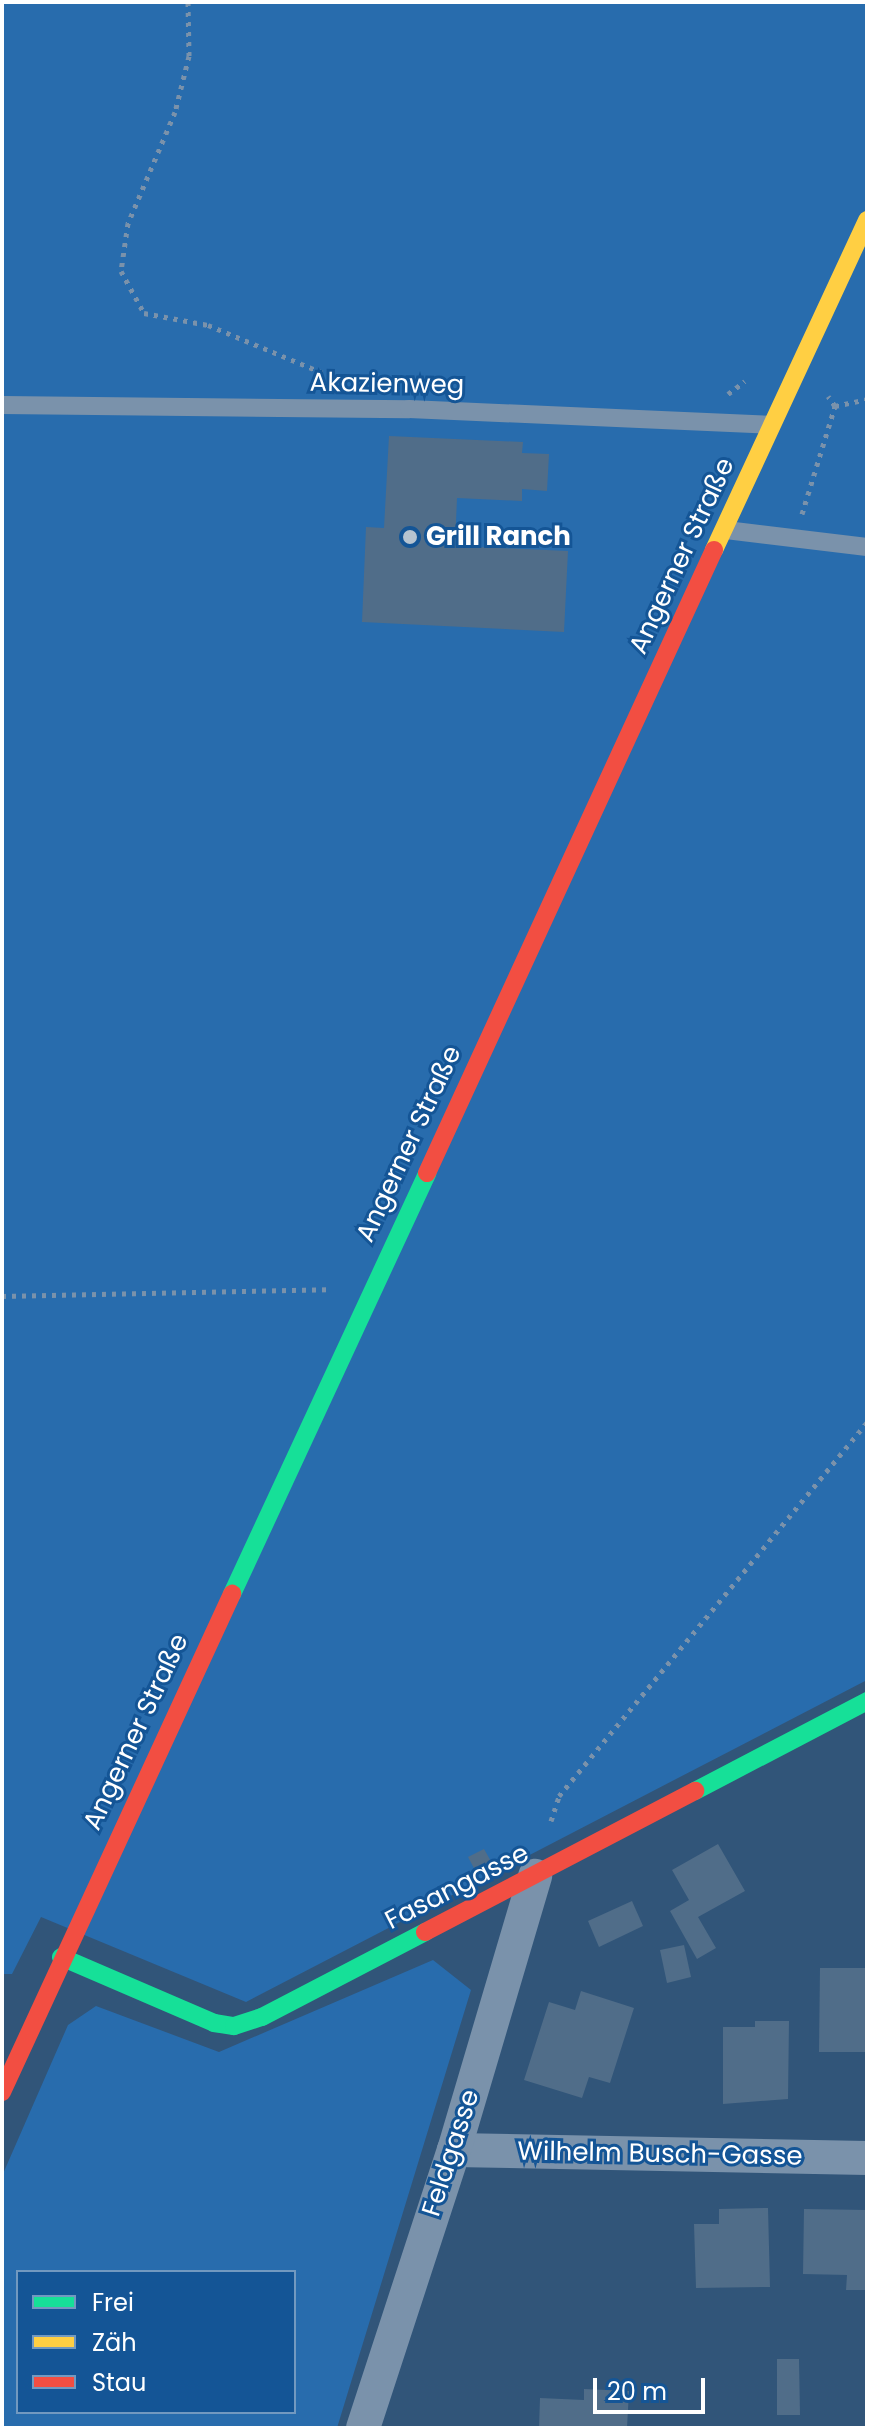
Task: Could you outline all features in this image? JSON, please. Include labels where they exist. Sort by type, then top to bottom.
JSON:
[{"type":"main road","name":"Angerner Straße","points":[[2,2092],[61,1957],[867,220]]},
{"type":"main road","name":"Fasangasse","points":[[61,1957],[214,2023],[234,2026],[262,2017],[867,1701]]},
{"type":"street","name":"Feldgasse","points":[[363,2428],[454,2150],[535,1876]]},
{"type":"street","name":"Wilhelm Busch-Gasse","points":[[454,2150],[867,2158]]},
{"type":"lane","name":"Akazienweg","points":[[2,405],[409,409],[771,425]]},
{"type":"lane","points":[[723,529],[867,547]]},
{"type":"path","points":[[188,2],[189,56],[175,112],[128,223],[121,271],[144,313],[208,325],[352,385]]},
{"type":"path","points":[[835,406],[867,399]]},
{"type":"path","points":[[2,1296],[370,1289]]},
{"type":"path","points":[[535,1876],[559,1796],[867,1422]]},
{"type":"shaded area","points":[[2,2],[867,2],[867,1680],[246,2002],[41,1917],[12,1974],[2,1974]]},
{"type":"shaded area","points":[[433,1960],[471,1990],[337,2428],[2,2428],[2,2176],[68,2025],[96,2006],[219,2052]]},
{"type":"building","name":"Grill Ranch","points":[[389,436],[523,442],[522,453],[549,454],[547,491],[522,489],[522,501],[457,498],[455,546],[568,551],[564,632],[362,622],[366,527],[384,528]]},
{"type":"building","points":[[718,1844],[745,1891],[698,1917],[716,1948],[697,1959],[670,1911],[689,1900],[672,1870]]},
{"type":"building","points":[[484,1849],[492,1863],[476,1872],[468,1857]]},
{"type":"building","points":[[632,1901],[643,1926],[599,1947],[588,1921]]},
{"type":"building","points":[[684,1945],[691,1977],[667,1983],[660,1950]]},
{"type":"building","points":[[820,1968],[867,1968],[867,2052],[819,2052]]},
{"type":"building","points":[[581,1991],[634,2008],[610,2083],[589,2077],[582,2098],[524,2080],[549,2002],[575,2010]]},
{"type":"building","points":[[755,2021],[789,2021],[788,2099],[723,2104],[723,2027],[755,2027]]},
{"type":"building","points":[[768,2208],[770,2287],[696,2288],[694,2224],[719,2224],[719,2209]]},
{"type":"building","points":[[804,2209],[867,2210],[867,2290],[846,2290],[847,2275],[803,2274]]},
{"type":"building","points":[[777,2359],[799,2359],[800,2415],[777,2415]]},
{"type":"building","points":[[584,2389],[629,2391],[627,2428],[539,2428],[540,2398],[584,2400]]},
{"type":"traffic: fast","points":[[232,1594],[427,1173]]},
{"type":"traffic: fast","points":[[695,1791],[867,1701]]},
{"type":"traffic: fast","points":[[61,1957],[214,2023],[234,2026],[262,2017],[425,1932]]},
{"type":"traffic: slow","points":[[714,550],[867,220]]},
{"type":"traffic: jam","points":[[427,1173],[714,550]]},
{"type":"traffic: jam","points":[[2,2092],[232,1594]]},
{"type":"traffic: jam","points":[[425,1932],[695,1791]]},
{"type":"place","name":"Grill Ranch","points":[[410,537]]}]
